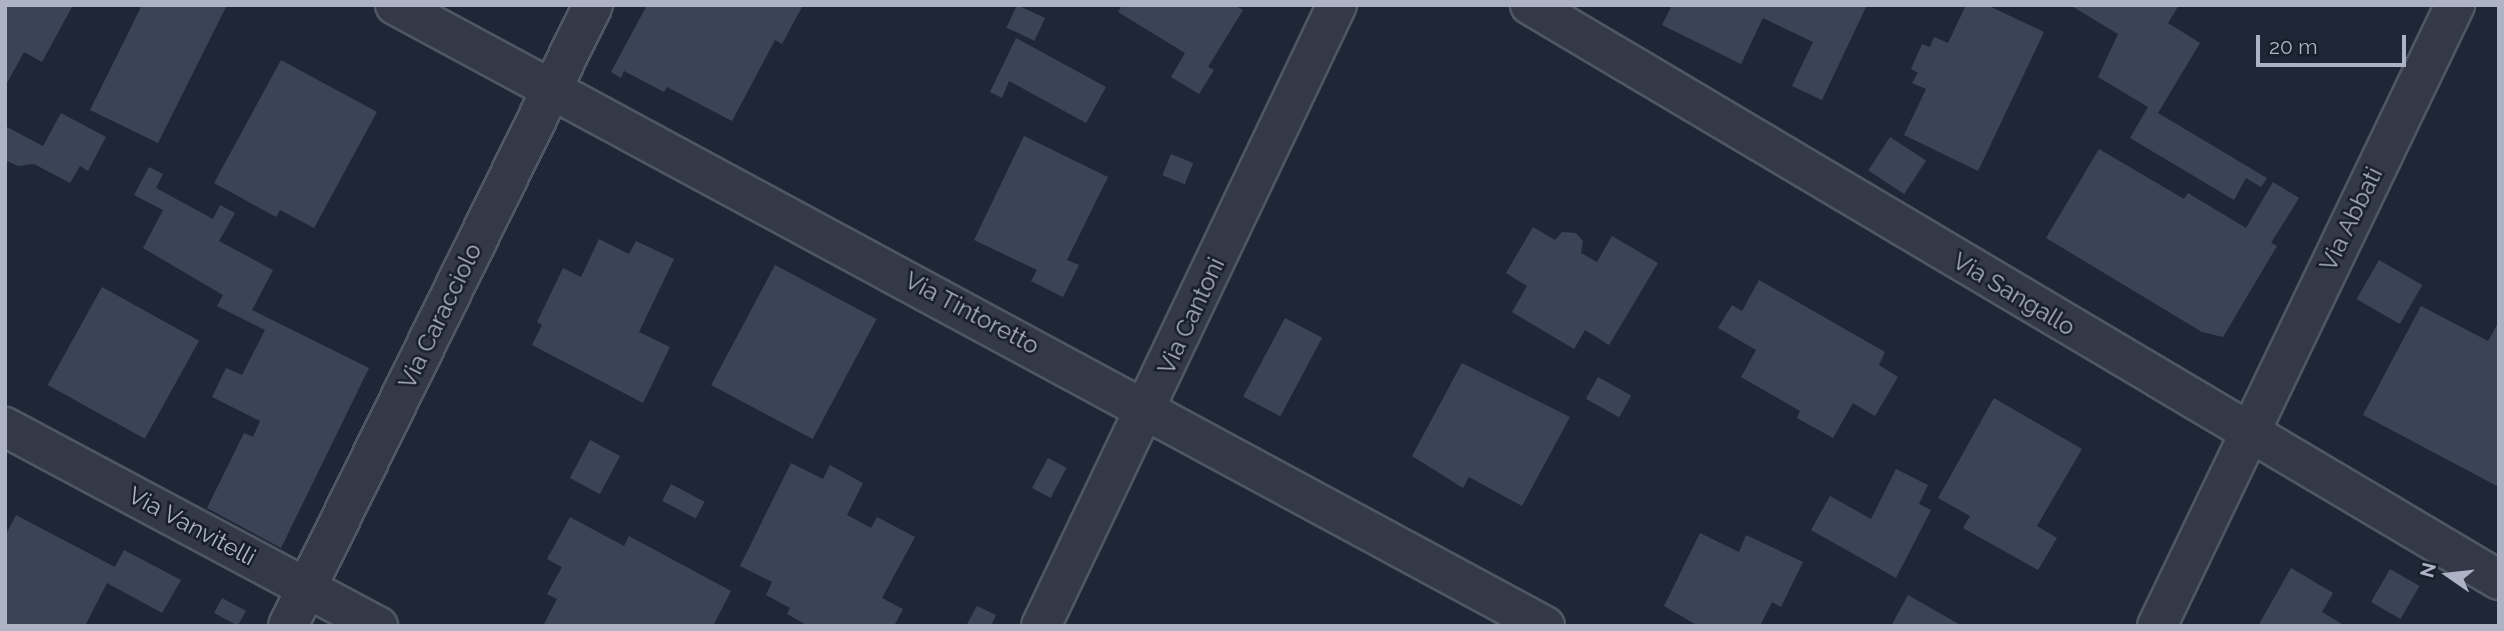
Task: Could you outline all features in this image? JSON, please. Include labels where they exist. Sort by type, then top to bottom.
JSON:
[{"type":"street","name":"Via Tintoretto","points":[[395,5],[1148,408],[1545,626]]},
{"type":"street","name":"Via Caracciolo","points":[[288,626],[593,5]]},
{"type":"street","name":"Via Cantoni","points":[[1041,626],[1148,408],[1337,5]]},
{"type":"street","name":"Via Sangallo","points":[[1530,5],[2499,580]]},
{"type":"street","name":"Via Abbati","points":[[2157,626],[2455,5]]},
{"type":"street","name":"Via Vanvitelli","points":[[5,427],[378,626]]},
{"type":"building","points":[[5,5],[73,5],[42,62],[24,52],[7,83]]},
{"type":"building","points":[[142,5],[227,5],[158,143],[90,110]]},
{"type":"building","points":[[647,5],[803,5],[782,44],[775,40],[732,121],[667,87],[664,92],[624,71],[621,78],[611,72]]},
{"type":"building","points":[[1017,5],[1045,18],[1035,41],[1006,28]]},
{"type":"building","points":[[1122,5],[1234,5],[1243,10],[1208,67],[1214,70],[1199,94],[1171,77],[1185,53],[1118,12]]},
{"type":"building","points":[[1672,5],[1867,5],[1822,100],[1792,86],[1813,42],[1763,18],[1741,64],[1662,25]]},
{"type":"building","points":[[1966,5],[1987,5],[2044,32],[1978,171],[1904,135],[1926,89],[1912,83],[1918,73],[1911,69],[1922,44],[1930,47],[1934,37],[1948,43]]},
{"type":"building","points":[[2070,5],[2179,5],[2168,23],[2200,43],[2158,113],[2267,178],[2261,187],[2246,178],[2234,200],[2130,138],[2148,107],[2098,77],[2118,34]]},
{"type":"building","points":[[1016,38],[1106,87],[1086,123],[1009,81],[1002,98],[990,92]]},
{"type":"building","points":[[281,60],[377,112],[314,228],[280,210],[276,217],[214,183]]},
{"type":"building","points":[[61,113],[106,137],[88,171],[80,166],[70,183],[34,164],[18,166],[5,160],[5,126],[43,146]]},
{"type":"building","points":[[1024,136],[1108,177],[1067,260],[1079,265],[1063,297],[1031,281],[1037,270],[974,240]]},
{"type":"building","points":[[1890,137],[1926,160],[1904,194],[1868,171]]},
{"type":"building","points":[[2099,149],[2184,199],[2188,193],[2246,228],[2273,182],[2299,198],[2271,243],[2277,246],[2223,337],[2202,332],[2046,238]]},
{"type":"building","points":[[1171,154],[1193,163],[1185,184],[1162,175]]},
{"type":"building","points":[[149,167],[163,174],[156,188],[213,219],[220,205],[235,213],[219,241],[273,270],[252,310],[369,368],[281,548],[207,508],[244,433],[253,437],[260,421],[212,397],[226,368],[242,375],[265,330],[217,306],[223,295],[143,248],[163,210],[134,195]]},
{"type":"building","points":[[1533,227],[1555,240],[1562,232],[1576,233],[1583,241],[1581,253],[1597,262],[1612,236],[1658,263],[1609,345],[1585,330],[1574,349],[1512,312],[1527,286],[1506,273]]},
{"type":"building","points":[[599,239],[629,254],[636,241],[674,259],[639,332],[670,347],[643,403],[532,345],[542,325],[537,322],[563,268],[581,277]]},
{"type":"building","points":[[2379,260],[2422,285],[2400,324],[2356,299]]},
{"type":"building","points":[[775,265],[877,319],[813,439],[711,385]]},
{"type":"building","points":[[1759,280],[1885,352],[1879,365],[1898,377],[1875,416],[1853,403],[1833,438],[1797,418],[1800,411],[1741,377],[1756,350],[1718,328],[1732,305],[1742,311]]},
{"type":"building","points":[[102,287],[199,341],[145,439],[48,385]]},
{"type":"building","points":[[2421,306],[2488,341],[2499,321],[2499,487],[2363,415]]},
{"type":"building","points":[[1285,318],[1322,338],[1280,416],[1243,397]]},
{"type":"building","points":[[1462,363],[1570,417],[1522,506],[1469,477],[1463,488],[1412,456]]},
{"type":"building","points":[[1598,377],[1631,395],[1619,417],[1586,399]]},
{"type":"building","points":[[1994,398],[2082,449],[2037,526],[2057,538],[2038,570],[1963,528],[1970,516],[1938,498]]},
{"type":"building","points":[[590,440],[620,456],[600,494],[570,478]]},
{"type":"building","points":[[1048,458],[1067,468],[1051,498],[1032,488]]},
{"type":"building","points":[[791,463],[823,479],[830,465],[863,483],[847,515],[871,528],[877,517],[915,537],[882,598],[903,609],[894,626],[808,626],[787,614],[790,608],[766,595],[772,582],[740,566]]},
{"type":"building","points":[[1896,469],[1928,485],[1919,504],[1931,510],[1896,578],[1811,530],[1830,496],[1871,519]]},
{"type":"building","points":[[671,484],[705,502],[696,519],[662,501]]},
{"type":"building","points":[[16,515],[115,567],[124,550],[181,580],[162,613],[107,583],[85,626],[5,626],[5,536]]},
{"type":"building","points":[[570,517],[624,546],[629,536],[731,591],[713,626],[543,626],[557,599],[547,594],[562,567],[547,559]]},
{"type":"building","points":[[1700,533],[1739,552],[1746,535],[1803,562],[1781,607],[1772,602],[1760,626],[1698,626],[1664,606]]},
{"type":"building","points":[[2291,568],[2333,593],[2322,612],[2345,626],[2258,626]]},
{"type":"building","points":[[2390,569],[2419,586],[2400,619],[2371,602]]},
{"type":"building","points":[[1908,595],[1962,626],[1891,626]]},
{"type":"building","points":[[222,598],[246,611],[238,626],[214,613]]},
{"type":"building","points":[[977,606],[996,615],[991,626],[966,626]]}]
